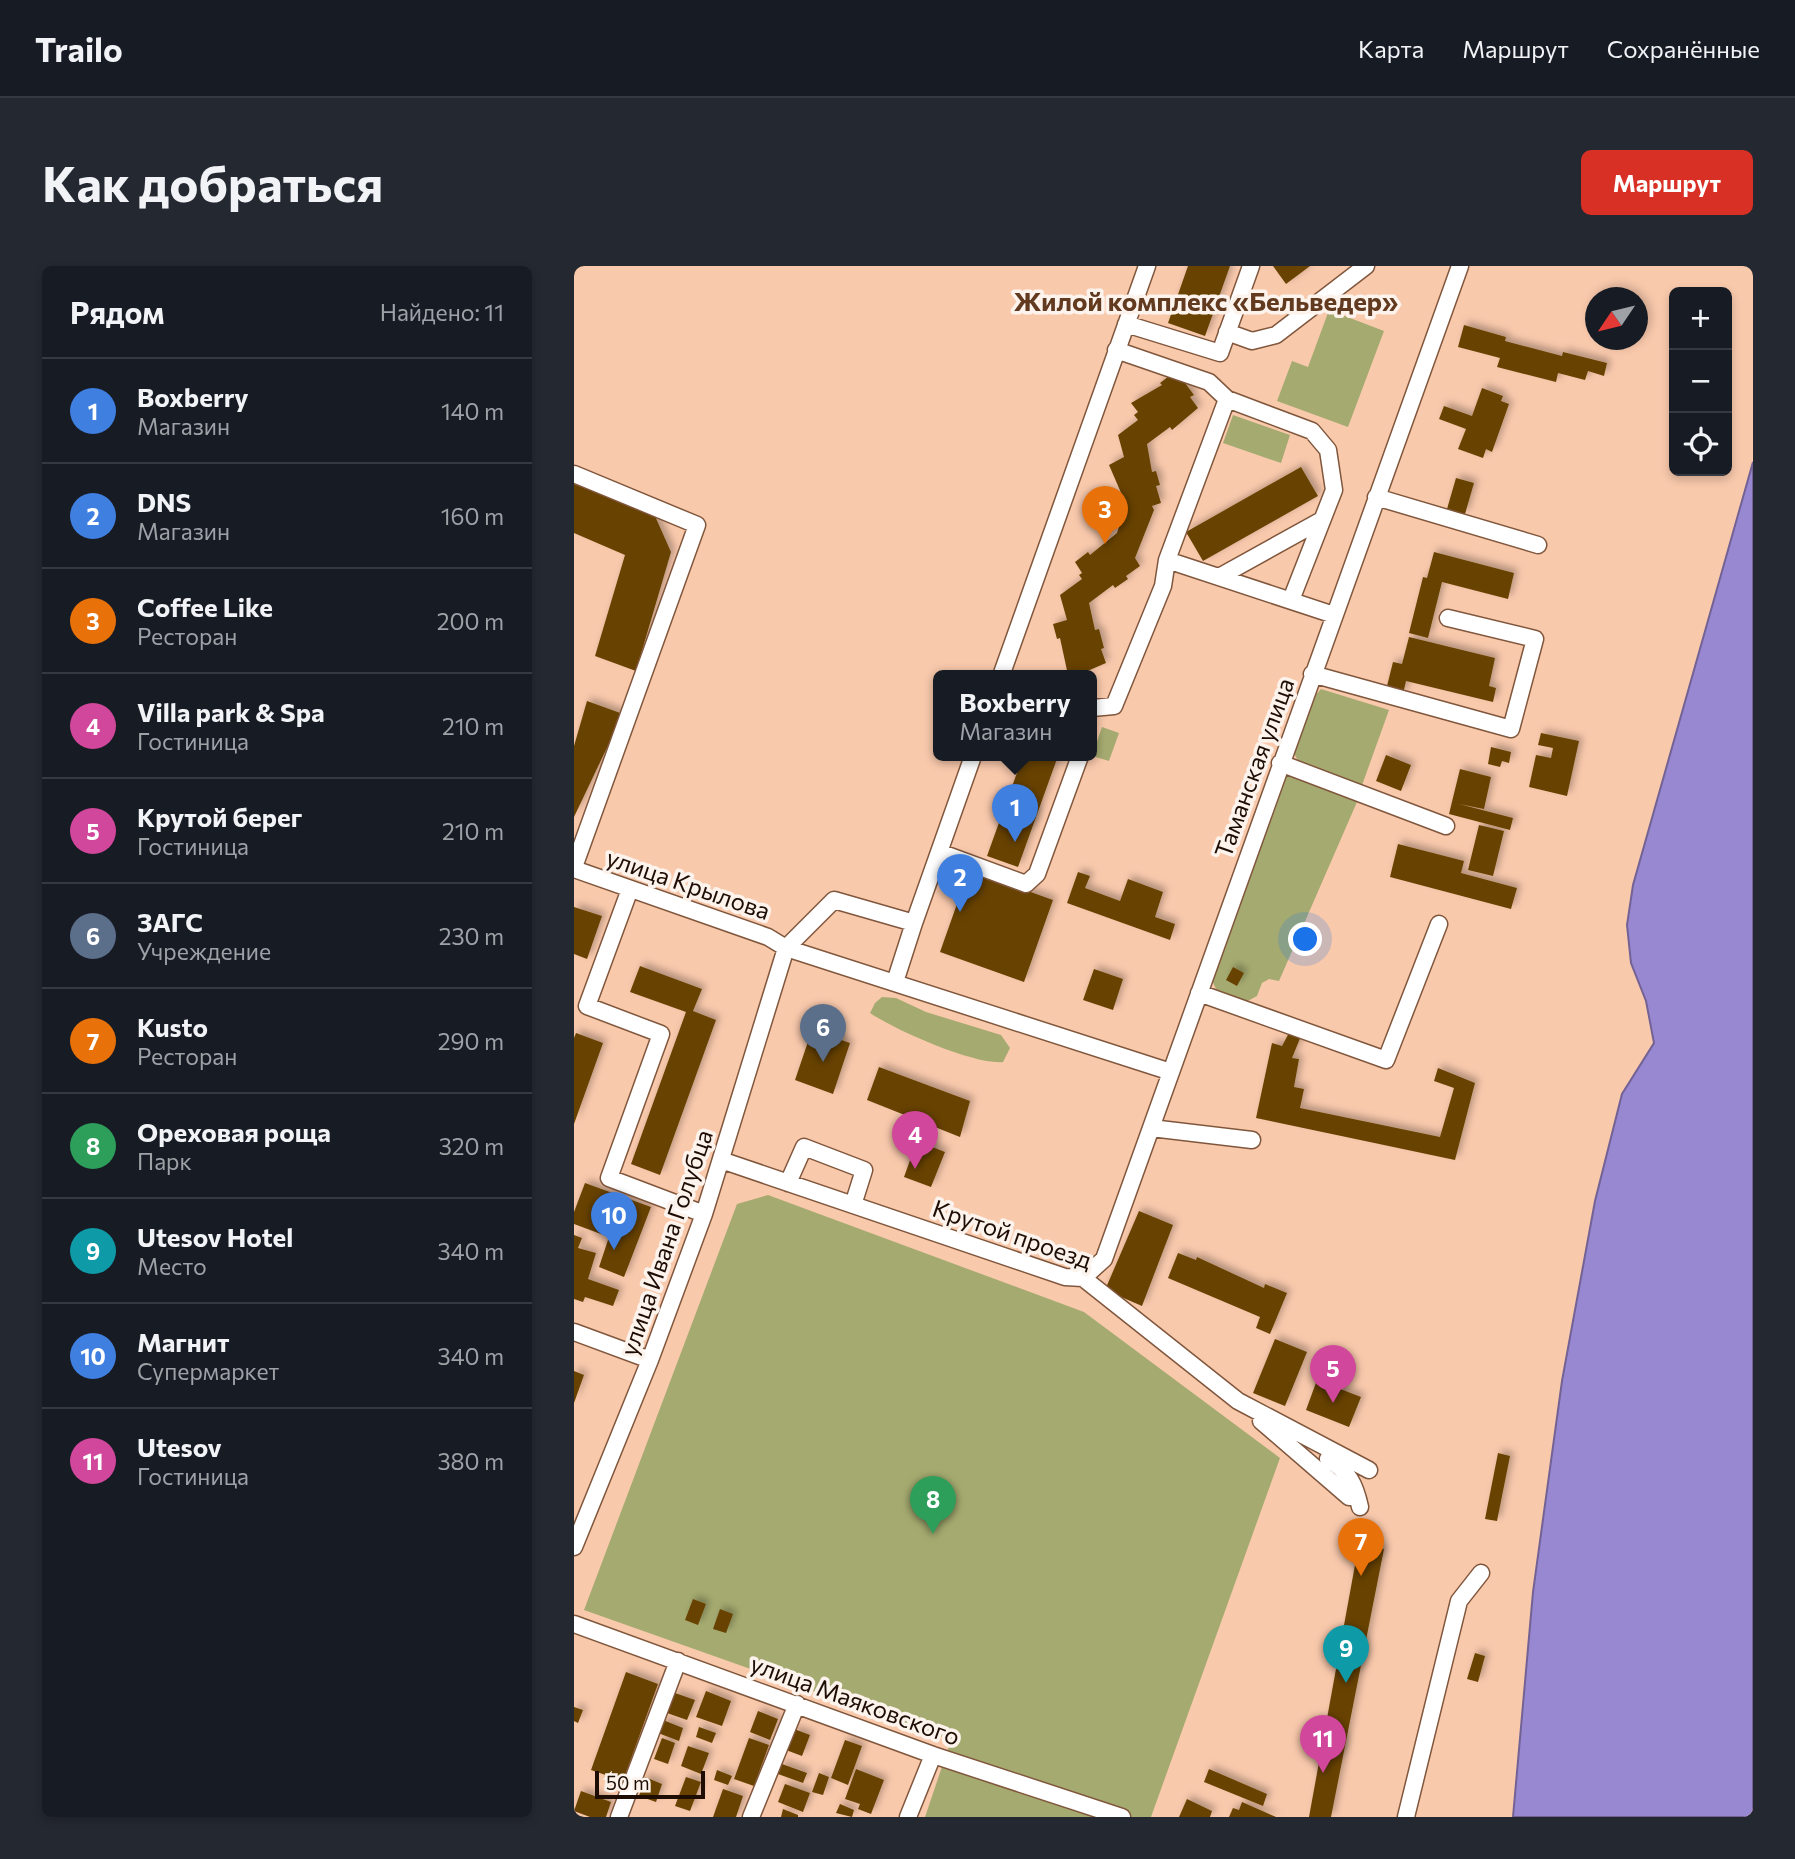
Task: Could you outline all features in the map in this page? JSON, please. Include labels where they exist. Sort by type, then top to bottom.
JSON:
[{"type":"street","points":[[1007,670],[1147,266]]},
{"type":"street","points":[[1126,324],[1220,353],[1251,266]]},
{"type":"street","points":[[1227,332],[1252,341],[1276,335],[1366,266]]},
{"type":"street","name":"Таманская улица","points":[[1083,1278],[1104,1259],[1460,266]]},
{"type":"street","points":[[1116,350],[1209,382],[1227,398],[1312,431],[1328,450],[1334,490],[1291,600]]},
{"type":"street","points":[[1097,713],[1114,706],[1163,586],[1167,560],[1227,398]]},
{"type":"street","points":[[574,474],[696,525],[574,868]]},
{"type":"street","points":[[1376,497],[1538,545]]},
{"type":"street","points":[[1219,577],[1320,521]]},
{"type":"street","points":[[1167,560],[1334,615]]},
{"type":"street","points":[[1312,674],[1510,729],[1535,639],[1448,618]]},
{"type":"street","points":[[895,982],[971,761]]},
{"type":"street","points":[[939,852],[1026,884],[1037,874],[1078,761]]},
{"type":"street","points":[[1280,763],[1446,826]]},
{"type":"street","name":"улица Крылова","points":[[574,868],[768,937],[786,948],[1171,1072]]},
{"type":"street","points":[[631,889],[580,1004],[661,1034],[609,1178],[704,1214]]},
{"type":"street","points":[[786,948],[834,900],[914,923]]},
{"type":"street","points":[[1199,993],[1386,1060],[1439,924]]},
{"type":"street","name":"улица Ивана Голубца","points":[[574,1547],[650,1360],[704,1214],[786,948]]},
{"type":"street","points":[[1151,1128],[1252,1140]]},
{"type":"street","points":[[788,1183],[804,1146],[864,1170],[853,1205]]},
{"type":"street","name":"Крутой проезд","points":[[721,1160],[1065,1277],[1083,1278],[1238,1401],[1369,1470]]},
{"type":"street","points":[[574,1332],[650,1360]]},
{"type":"street","points":[[1238,1401],[1355,1502]]},
{"type":"street","points":[[1406,1817],[1459,1601],[1481,1573]]},
{"type":"street","name":"улица Маяковского","points":[[574,1624],[933,1755],[1122,1817]]},
{"type":"street","points":[[618,1817],[678,1661]]},
{"type":"street","points":[[751,1817],[797,1704]]},
{"type":"street","points":[[908,1817],[933,1755]]},
{"type":"green space","points":[[1329,310],[1384,331],[1348,427],[1277,401],[1292,361],[1308,367]]},
{"type":"green space","points":[[1233,415],[1290,435],[1281,463],[1223,443]]},
{"type":"green space","points":[[1321,689],[1389,710],[1361,788],[1299,763],[1294,753],[1311,700]]},
{"type":"green space","points":[[1102,727],[1119,733],[1109,761],[1097,757],[1097,742]]},
{"type":"green space","points":[[1291,774],[1357,802],[1279,981],[1269,979],[1262,983],[1257,996],[1244,1003],[1216,989],[1211,978],[1286,777]]},
{"type":"green space","points":[[882,997],[896,998],[926,1012],[1001,1035],[1010,1048],[1003,1062],[974,1058],[935,1045],[870,1013]]},
{"type":"green space","points":[[768,1195],[1084,1312],[1280,1458],[1151,1817],[925,1817],[951,1740],[584,1610],[737,1204]]},
{"type":"shaded area","points":[[1753,462],[1753,1817],[1513,1817],[1533,1592],[1562,1381],[1595,1201],[1622,1094],[1654,1043],[1646,1001],[1631,963],[1627,925],[1633,885]]},
{"type":"building","points":[[1188,266],[1230,266],[1205,336],[1168,323]]},
{"type":"building","points":[[1273,266],[1310,266],[1286,284]]},
{"type":"building","points":[[1464,325],[1506,337],[1505,341],[1562,356],[1563,352],[1607,363],[1604,376],[1588,371],[1585,380],[1558,373],[1556,382],[1497,367],[1500,358],[1458,347]]},
{"type":"building","points":[[1173,373],[1179,381],[1182,379],[1194,395],[1190,397],[1198,408],[1172,430],[1170,427],[1147,444],[1152,472],[1156,471],[1160,485],[1156,486],[1161,503],[1152,506],[1154,510],[1135,558],[1140,566],[1126,576],[1128,579],[1115,588],[1113,585],[1089,603],[1095,630],[1099,629],[1106,663],[1090,670],[1067,670],[1060,638],[1057,639],[1053,624],[1067,620],[1060,595],[1082,579],[1079,575],[1082,573],[1075,562],[1088,552],[1090,555],[1117,533],[1123,514],[1118,496],[1122,495],[1109,465],[1124,457],[1118,435],[1138,420],[1134,415],[1138,412],[1131,403],[1162,385],[1160,383]]},
{"type":"building","points":[[1482,388],[1503,396],[1501,401],[1509,404],[1492,452],[1486,449],[1483,458],[1458,449],[1466,429],[1439,419],[1444,406],[1472,416]]},
{"type":"building","points":[[1301,467],[1318,496],[1203,561],[1186,532]]},
{"type":"building","points":[[1456,478],[1474,483],[1465,514],[1447,509]]},
{"type":"building","points":[[574,484],[655,516],[671,552],[636,671],[595,656],[625,555],[574,533]]},
{"type":"building","points":[[1434,552],[1514,573],[1508,599],[1442,582],[1428,638],[1409,633],[1423,577],[1427,578]]},
{"type":"building","points":[[1409,637],[1495,658],[1489,686],[1496,688],[1493,702],[1406,681],[1403,694],[1386,690],[1393,662],[1402,664]]},
{"type":"building","points":[[587,701],[623,714],[574,817],[574,746]]},
{"type":"building","points":[[1541,733],[1579,741],[1567,796],[1529,787],[1536,755],[1551,758],[1553,748],[1538,745]]},
{"type":"building","points":[[1491,747],[1511,752],[1509,763],[1502,761],[1500,767],[1488,764]]},
{"type":"building","points":[[1386,755],[1411,765],[1401,791],[1376,781]]},
{"type":"building","points":[[1021,761],[1056,761],[1018,867],[987,856]]},
{"type":"building","points":[[1460,769],[1491,777],[1484,809],[1459,804],[1513,818],[1510,830],[1449,814]]},
{"type":"building","points":[[1479,825],[1504,831],[1493,876],[1468,870]]},
{"type":"building","points":[[1398,844],[1464,861],[1461,873],[1517,888],[1511,909],[1390,877]]},
{"type":"building","points":[[969,870],[1053,900],[1024,982],[940,952]]},
{"type":"building","points":[[1078,872],[1090,876],[1085,888],[1120,901],[1128,879],[1163,892],[1155,917],[1175,924],[1170,940],[1067,903]]},
{"type":"building","points":[[574,907],[602,916],[587,959],[574,954]]},
{"type":"building","points":[[640,966],[702,989],[693,1011],[716,1020],[660,1175],[631,1164],[686,1012],[630,992]]},
{"type":"building","points":[[1233,967],[1244,973],[1237,986],[1226,980]]},
{"type":"building","points":[[1094,969],[1123,979],[1113,1010],[1083,1000]]},
{"type":"building","points":[[812,1030],[850,1043],[833,1094],[795,1080]]},
{"type":"building","points":[[1290,1031],[1301,1036],[1292,1058],[1299,1059],[1294,1087],[1304,1089],[1300,1108],[1440,1137],[1454,1088],[1434,1081],[1438,1068],[1475,1083],[1455,1160],[1256,1118],[1272,1043],[1282,1046]]},
{"type":"building","points":[[576,1033],[603,1043],[574,1124],[574,1038]]},
{"type":"building","points":[[879,1067],[970,1101],[960,1137],[867,1100]]},
{"type":"building","points":[[917,1141],[945,1152],[931,1187],[904,1177]]},
{"type":"building","points":[[585,1183],[651,1207],[624,1277],[599,1267],[609,1237],[574,1224],[574,1212]]},
{"type":"building","points":[[1139,1211],[1173,1225],[1142,1306],[1105,1290]]},
{"type":"building","points":[[574,1235],[582,1238],[578,1248],[596,1253],[588,1279],[619,1290],[613,1306],[585,1297],[583,1302],[574,1299]]},
{"type":"building","points":[[1178,1253],[1196,1260],[1197,1257],[1264,1288],[1265,1284],[1287,1293],[1270,1334],[1256,1328],[1260,1317],[1168,1278]]},
{"type":"building","points":[[1275,1339],[1307,1352],[1285,1406],[1253,1393]]},
{"type":"building","points":[[574,1371],[584,1375],[574,1403]]},
{"type":"building","points":[[1317,1380],[1361,1397],[1349,1427],[1306,1410]]},
{"type":"building","points":[[1498,1453],[1510,1456],[1497,1521],[1485,1519]]},
{"type":"building","points":[[1359,1543],[1384,1549],[1331,1817],[1309,1817]]},
{"type":"building","points":[[693,1599],[706,1604],[698,1625],[685,1620]]},
{"type":"building","points":[[720,1609],[733,1614],[726,1633],[713,1629]]},
{"type":"building","points":[[1475,1653],[1485,1656],[1478,1682],[1467,1679]]},
{"type":"building","points":[[626,1672],[658,1684],[623,1781],[591,1770]]},
{"type":"building","points":[[706,1691],[731,1701],[722,1726],[696,1717]]},
{"type":"building","points":[[675,1693],[695,1700],[687,1720],[667,1713]]},
{"type":"building","points":[[574,1707],[583,1710],[578,1723],[574,1721]]},
{"type":"building","points":[[758,1711],[778,1719],[770,1740],[750,1732]]},
{"type":"building","points":[[663,1720],[683,1728],[679,1741],[658,1733]]},
{"type":"building","points":[[699,1727],[716,1733],[712,1743],[696,1737]]},
{"type":"building","points":[[794,1729],[810,1735],[802,1756],[786,1750]]},
{"type":"building","points":[[662,1738],[675,1743],[668,1764],[654,1759]]},
{"type":"building","points":[[749,1738],[769,1745],[754,1786],[734,1779]]},
{"type":"building","points":[[845,1740],[862,1746],[848,1785],[831,1778]]},
{"type":"building","points":[[688,1746],[709,1753],[701,1774],[681,1766]]},
{"type":"building","points":[[782,1764],[807,1773],[803,1783],[778,1774]]},
{"type":"building","points":[[856,1769],[884,1780],[871,1814],[858,1809],[860,1804],[845,1799]]},
{"type":"building","points":[[1209,1769],[1267,1794],[1263,1806],[1204,1782]]},
{"type":"building","points":[[717,1770],[732,1776],[728,1785],[714,1780]]},
{"type":"building","points":[[819,1773],[829,1777],[823,1795],[812,1792]]},
{"type":"building","points":[[645,1777],[662,1784],[656,1802],[639,1796]]},
{"type":"building","points":[[686,1777],[701,1782],[690,1811],[675,1806]]},
{"type":"building","points":[[785,1784],[810,1793],[803,1812],[778,1802]]},
{"type":"building","points":[[723,1789],[743,1796],[736,1817],[713,1817]]},
{"type":"building","points":[[581,1791],[611,1802],[606,1817],[590,1817],[574,1811]]},
{"type":"building","points":[[1187,1799],[1212,1811],[1210,1817],[1179,1817]]},
{"type":"building","points":[[1242,1802],[1276,1817],[1229,1817],[1233,1808],[1239,1810]]},
{"type":"building","points":[[840,1804],[854,1810],[852,1817],[836,1813]]},
{"type":"building","points":[[783,1809],[798,1815],[798,1817],[781,1817]]},
{"type":"place","name":"Coffee Like","points":[[1105,544]]},
{"type":"place","name":"Boxberry","points":[[1015,842]]},
{"type":"place","name":"DNS","points":[[960,912]]},
{"type":"place","name":"ЗАГС","points":[[823,1062]]},
{"type":"place","name":"Villa park & Spa","points":[[915,1169]]},
{"type":"place","name":"Магнит","points":[[614,1250]]},
{"type":"place","name":"Крутой берег","points":[[1333,1403]]},
{"type":"place","name":"Ореховая роща","points":[[933,1534]]},
{"type":"place","name":"Kusto","points":[[1361,1576]]},
{"type":"place","name":"Utesov Hotel","points":[[1346,1683]]},
{"type":"place","name":"Utesov","points":[[1323,1773]]},
{"type":"district","name":"Жилой комплекс «Бельведер»","points":[[1206,302]]}]
